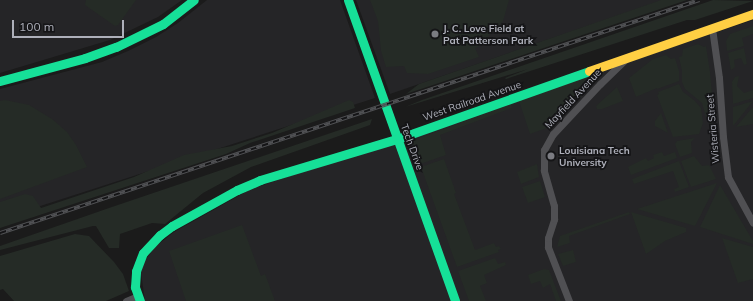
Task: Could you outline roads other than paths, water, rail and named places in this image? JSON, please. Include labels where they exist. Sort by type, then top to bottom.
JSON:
[{"type":"street","points":[[0,81],[85,58],[116,47],[163,24],[194,0]]},
{"type":"street","name":"Tech Drive","points":[[348,0],[455,301]]},
{"type":"street","name":"West Railroad Avenue","points":[[139,299],[136,287],[136,271],[143,253],[160,235],[172,226],[248,185],[397,139],[753,14]]},
{"type":"street","name":"Wisteria Street","points":[[712,28],[719,78],[723,138],[728,177],[753,222]]},
{"type":"street","name":"Mayfield Avenue","points":[[569,301],[548,247],[548,238],[554,219],[554,206],[544,170],[544,150],[553,134],[600,84],[630,56]]},
{"type":"street","points":[[126,301],[139,299]]},
{"type":"railway","points":[[0,233],[699,0]]},
{"type":"place","name":"J. C. Love Field at Pat Patterson Park","points":[[435,34]]},
{"type":"place","name":"Louisiana Tech University","points":[[551,156]]}]
